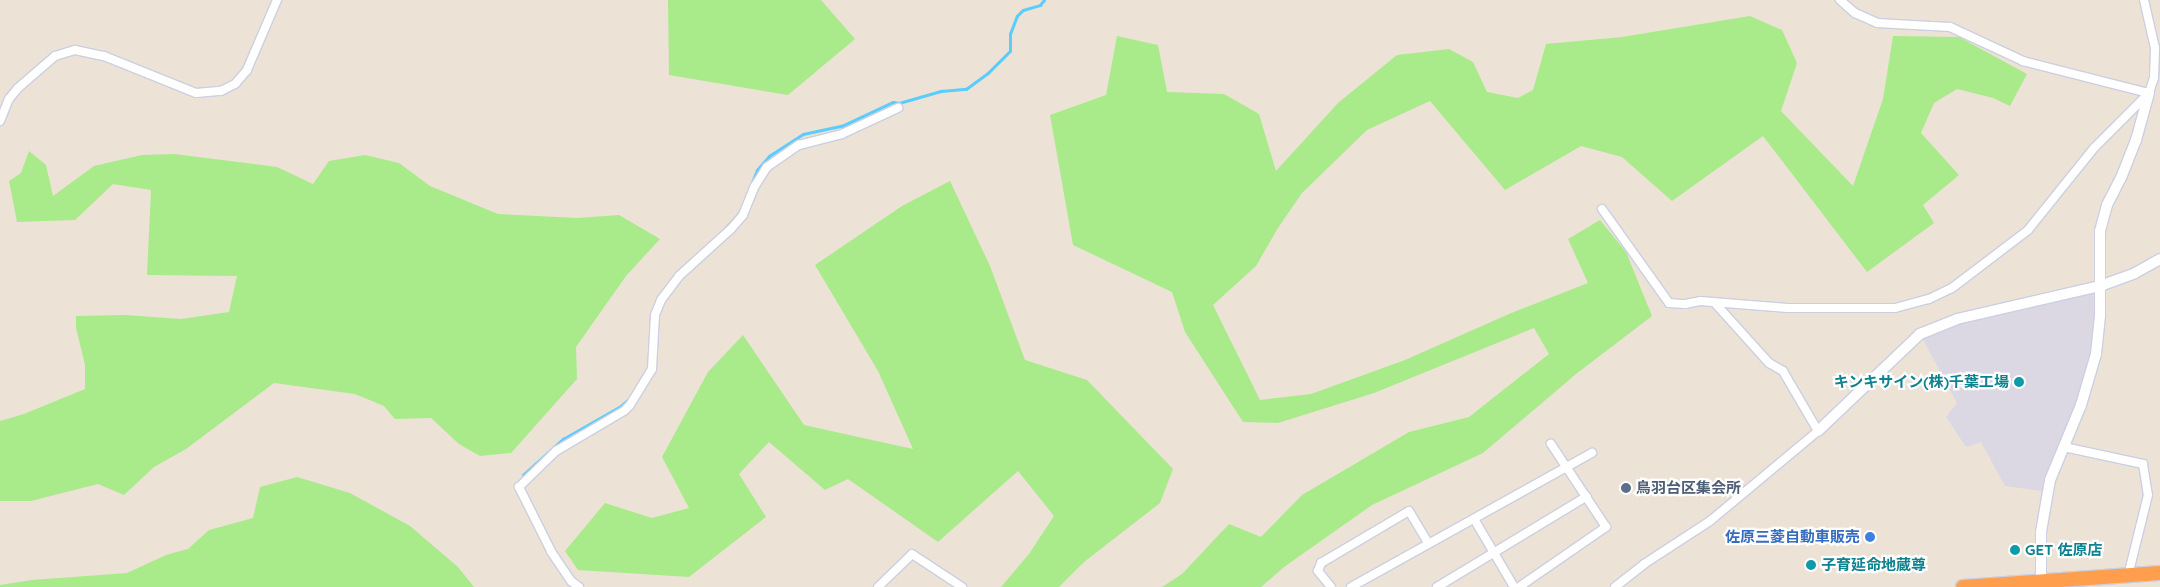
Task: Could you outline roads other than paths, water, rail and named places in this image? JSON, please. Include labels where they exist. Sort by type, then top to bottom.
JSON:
[{"type":"highway","points":[[1963,587],[2041,585],[2160,573]]},
{"type":"street","points":[[0,121],[9,99],[18,88],[55,56],[75,50],[104,56],[196,93],[221,91],[235,84],[247,70],[277,0]]},
{"type":"street","points":[[1840,0],[1855,13],[1877,22],[1950,27],[2023,61],[2149,93]]},
{"type":"street","points":[[2041,585],[2041,532],[2050,480],[2081,404],[2096,354],[2100,315],[2099,248],[2104,217],[2136,140],[2154,78],[2155,48],[2144,0]]},
{"type":"street","points":[[1602,209],[1669,303],[1685,304],[1700,301],[1788,308],[1895,308],[1929,299],[1952,288],[2028,230],[2094,148],[2149,93]]},
{"type":"street","points":[[578,587],[571,581],[551,551],[518,487],[556,451],[624,411],[630,405],[652,368],[655,315],[661,300],[678,276],[731,229],[743,215],[755,186],[767,167],[799,145],[842,134],[898,108]]},
{"type":"street","points":[[1615,587],[1657,555],[1710,521],[1818,432],[1920,334],[1957,319],[2100,286],[2135,273],[2160,258]]},
{"type":"street","points":[[1714,302],[1769,363],[1783,371],[1818,432]]},
{"type":"street","points":[[1519,587],[1606,528],[1587,496],[1551,444]]},
{"type":"street","points":[[2064,447],[2144,464],[2148,495],[2128,576]]},
{"type":"street","points":[[1351,587],[1592,454]]},
{"type":"street","points":[[1437,587],[1587,496]]},
{"type":"street","points":[[1331,587],[1318,571],[1321,563],[1408,511],[1428,543]]},
{"type":"street","points":[[1474,519],[1514,587]]},
{"type":"street","points":[[878,587],[912,554],[962,587]]},
{"type":"waterway","points":[[751,185],[757,170],[769,156],[803,134],[842,126],[893,102],[899,103],[941,91],[966,89],[988,73],[1010,51],[1010,34],[1017,16],[1023,10],[1040,5],[1044,0]]},
{"type":"waterway","points":[[719,235],[743,207]]},
{"type":"waterway","points":[[679,272],[699,254]]},
{"type":"waterway","points":[[523,475],[563,439],[621,406],[631,397]]},
{"type":"place","name":"キンキサイン(株)千葉工場","points":[[2019,382]]},
{"type":"place","name":"鳥羽台区集会所","points":[[1626,488]]},
{"type":"place","name":"佐原三菱自動車販売","points":[[1870,537]]},
{"type":"place","name":"GET 佐原店","points":[[2015,550]]},
{"type":"place","name":"子育延命地蔵尊","points":[[1811,565]]}]
